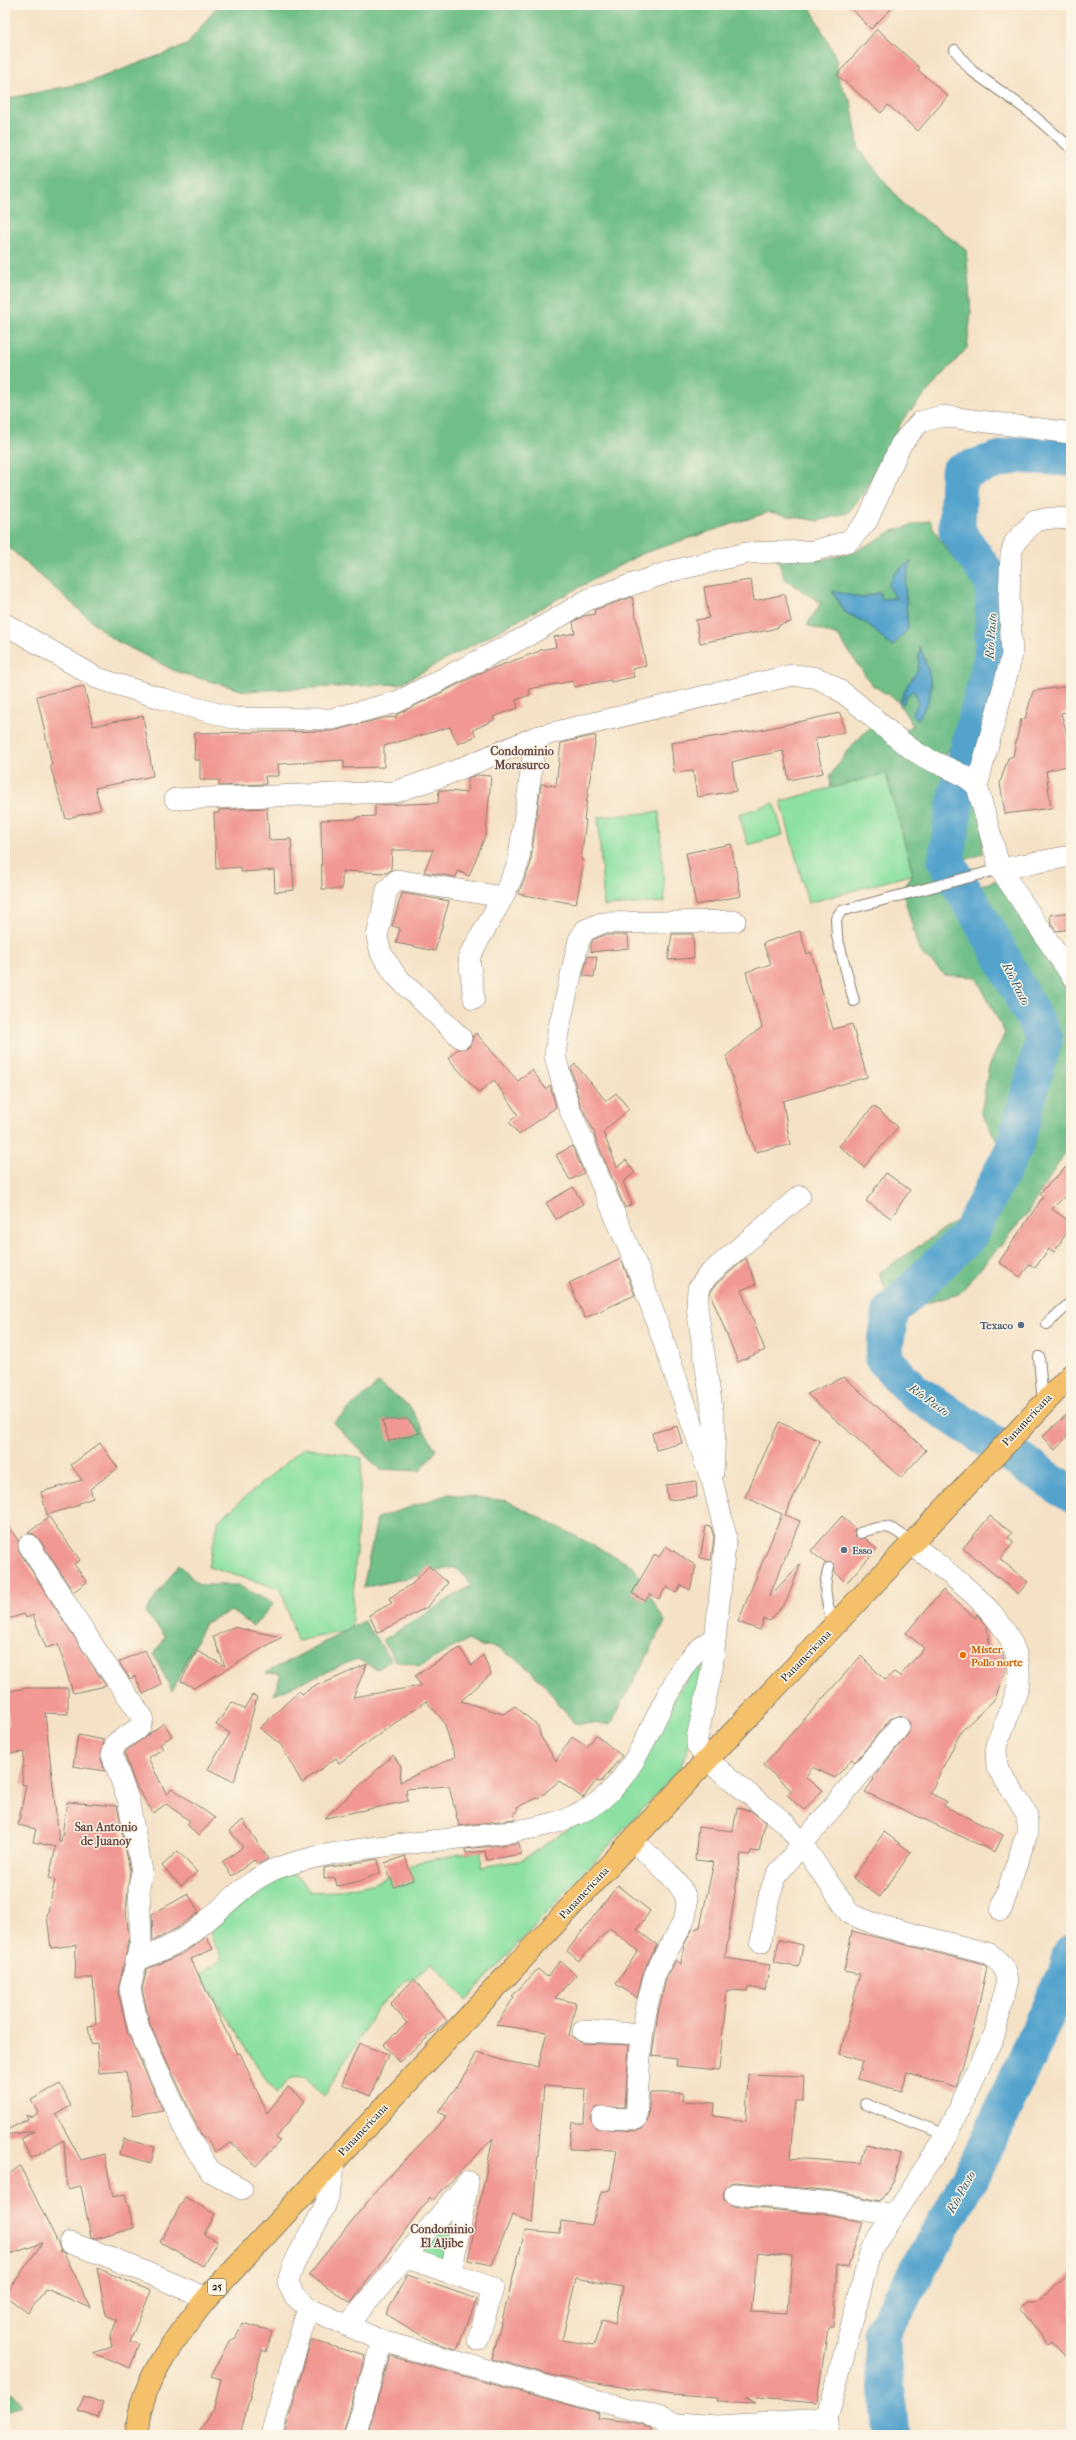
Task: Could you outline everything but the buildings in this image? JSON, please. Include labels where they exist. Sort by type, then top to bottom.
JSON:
[{"type":"main road","name":"Panamericana","points":[[137,2435],[137,2426],[148,2386],[178,2335],[207,2298],[707,1760],[958,1496],[1039,1407],[1071,1375]]},
{"type":"street","points":[[5,624],[97,678],[167,700],[233,718],[332,719],[397,702],[527,636],[589,599],[672,571],[747,553],[813,551],[849,541],[867,520],[901,444],[920,422],[942,416],[1071,433]]},
{"type":"street","points":[[1071,519],[1051,518],[1035,521],[1015,542],[1011,554],[1009,597],[1012,655],[972,781],[1000,869],[1071,975]]},
{"type":"street","points":[[175,799],[395,792],[445,775],[536,737],[792,675],[816,678],[837,689],[894,737],[919,754],[972,781]]},
{"type":"street","points":[[474,999],[469,957],[503,897],[518,864],[536,737]]},
{"type":"street","points":[[1000,869],[1071,856]]},
{"type":"street","points":[[461,1038],[396,976],[381,953],[377,938],[387,890],[392,883],[397,880],[503,897]]},
{"type":"street","points":[[334,2161],[333,2183],[326,2204],[291,2268],[288,2283],[294,2295],[308,2308],[382,2341],[680,2423],[716,2426],[829,2428],[871,2249],[947,2135],[995,2033],[1007,1980],[1003,1966],[990,1954],[878,1925],[850,1914],[803,1845],[786,1824],[707,1760],[697,1745],[697,1738],[712,1669],[726,1536],[713,1484],[640,1274],[570,1108],[555,1056],[558,1032],[579,940],[585,930],[602,923],[735,920]]},
{"type":"street","points":[[713,1484],[715,1429],[696,1308],[698,1289],[708,1275],[800,1196]]},
{"type":"street","points":[[912,1544],[972,1594],[1003,1624],[1014,1644],[1019,1680],[996,1746],[995,1756],[997,1767],[1028,1814],[1027,1833],[1001,1910]]},
{"type":"street","points":[[29,1545],[99,1655],[143,1718],[140,1727],[116,1743],[112,1755],[128,1799],[142,1871],[139,1888],[140,1940],[130,1989],[139,2028],[189,2138],[210,2172],[242,2189]]},
{"type":"street","points":[[135,1961],[160,1952],[196,1930],[236,1894],[268,1872],[284,1866],[380,1848],[545,1826],[576,1814],[603,1798],[630,1766],[694,1654],[715,1637]]},
{"type":"street","points":[[761,1942],[775,1880],[898,1727]]},
{"type":"street","points":[[602,2118],[636,2119],[642,2034],[655,1974],[686,1914],[686,1899],[681,1888],[633,1841]]},
{"type":"street","points":[[583,2031],[642,2034]]},
{"type":"street","points":[[347,2326],[468,2182],[451,2274]]},
{"type":"street","points":[[735,2194],[833,2203],[893,2216]]},
{"type":"street","points":[[70,2243],[107,2256],[207,2298]]},
{"type":"street","points":[[405,2257],[493,2288],[478,2340]]},
{"type":"street","points":[[271,2435],[308,2308]]},
{"type":"street","points":[[355,2435],[382,2341]]},
{"type":"lane","points":[[956,50],[972,71],[1027,110],[1071,148]]},
{"type":"lane","points":[[854,1001],[837,936],[836,919],[841,911],[1000,869]]},
{"type":"lane","points":[[1047,1324],[1071,1302]]},
{"type":"lane","points":[[1039,1357],[1039,1407]]},
{"type":"lane","points":[[860,1533],[885,1526],[897,1530],[912,1544]]},
{"type":"lane","points":[[830,1568],[824,1582],[825,1599],[833,1628]]},
{"type":"lane","points":[[865,2104],[947,2135]]},
{"type":"green space","points":[[218,5],[809,5],[836,58],[839,82],[851,102],[859,149],[904,205],[966,249],[971,313],[967,348],[903,419],[866,490],[848,513],[818,521],[769,512],[641,554],[400,684],[245,691],[177,672],[111,638],[5,544],[5,99],[89,82],[187,45]]},
{"type":"green space","points":[[930,520],[934,530],[946,549],[980,592],[984,604],[984,620],[980,659],[970,698],[959,731],[938,766],[973,783],[984,826],[982,854],[956,863],[965,890],[1001,879],[1034,928],[1071,998],[1071,1143],[1026,1215],[959,1294],[916,1306],[886,1291],[879,1273],[959,1219],[979,1190],[999,1144],[981,1113],[989,1066],[1005,1033],[976,977],[945,975],[919,951],[902,889],[913,874],[886,773],[831,788],[830,776],[848,750],[871,726],[890,737],[913,726],[897,700],[872,685],[838,636],[807,625],[821,603],[785,579],[772,546],[819,560],[853,553],[892,531]],"holes":[[[911,562],[905,585],[908,629],[892,646],[868,624],[846,613],[832,592],[862,598],[880,592],[881,599],[897,598]],[[920,648],[932,686],[925,708],[918,704],[914,689],[906,696],[903,705],[900,702],[907,686],[918,670]]]},
{"type":"green space","points":[[886,773],[913,874],[808,903],[781,801]]},
{"type":"green space","points":[[774,803],[783,835],[748,845],[739,814]]},
{"type":"green space","points":[[659,812],[665,902],[604,906],[598,817]]},
{"type":"green space","points":[[378,1383],[410,1407],[436,1450],[420,1471],[379,1469],[333,1423]]},
{"type":"green space","points":[[304,1447],[362,1458],[351,1630],[297,1641],[281,1589],[208,1567],[219,1520]]},
{"type":"green space","points":[[449,1494],[508,1501],[633,1566],[665,1622],[611,1724],[574,1723],[543,1683],[520,1661],[495,1647],[481,1646],[467,1640],[420,1666],[395,1660],[383,1640],[472,1585],[456,1567],[363,1588],[377,1518]]},
{"type":"green space","points":[[179,1564],[199,1585],[238,1585],[274,1604],[253,1626],[231,1611],[205,1623],[172,1691],[154,1655],[165,1636],[145,1612]]},
{"type":"green space","points":[[364,1621],[391,1660],[377,1669],[357,1659],[274,1694],[281,1674],[266,1673]]},
{"type":"green space","points":[[704,1655],[688,1748],[678,1771],[466,2000],[432,1962],[414,1979],[404,1981],[377,2009],[324,2096],[304,2077],[292,2078],[275,2094],[200,1975],[222,1959],[210,1934],[223,1913],[254,1889],[289,1872],[301,1879],[310,1892],[337,1891],[372,1884],[419,1862],[481,1850],[482,1867],[522,1860],[593,1812]]},
{"type":"green space","points":[[446,2224],[456,2227],[448,2268],[414,2256]]},
{"type":"green space","points":[[5,2385],[22,2405],[5,2414]]},
{"type":"water","points":[[911,561],[905,585],[908,629],[892,647],[868,624],[846,613],[832,591],[862,598],[880,592],[881,599],[896,598],[888,585],[895,573]]},
{"type":"water","points":[[920,646],[931,683],[929,700],[918,719],[911,714],[918,704],[914,690],[906,696],[903,705],[900,702],[907,686],[918,670]]},
{"type":"waterway","name":"Río Pasto","points":[[1071,458],[1015,455],[959,472],[957,531],[994,584],[992,657],[957,793],[946,861],[994,942],[1044,1038],[1015,1146],[969,1235],[891,1311],[883,1358],[912,1390],[1071,1494]]},
{"type":"waterway","name":"Río Pasto","points":[[891,2435],[881,2335],[977,2165],[1065,1974],[1071,1953]]},
{"type":"place","name":"Texaco","points":[[1021,1325]]},
{"type":"place","name":"Esso","points":[[844,1550]]},
{"type":"place","name":"Míster Pollo norte","points":[[963,1655]]},
{"type":"district","name":"Condominio Morasurco","points":[[522,758]]},
{"type":"district","name":"San Antonio de Juanoy","points":[[106,1834]]},
{"type":"district","name":"Condominio El Aljibe","points":[[442,2236]]}]
